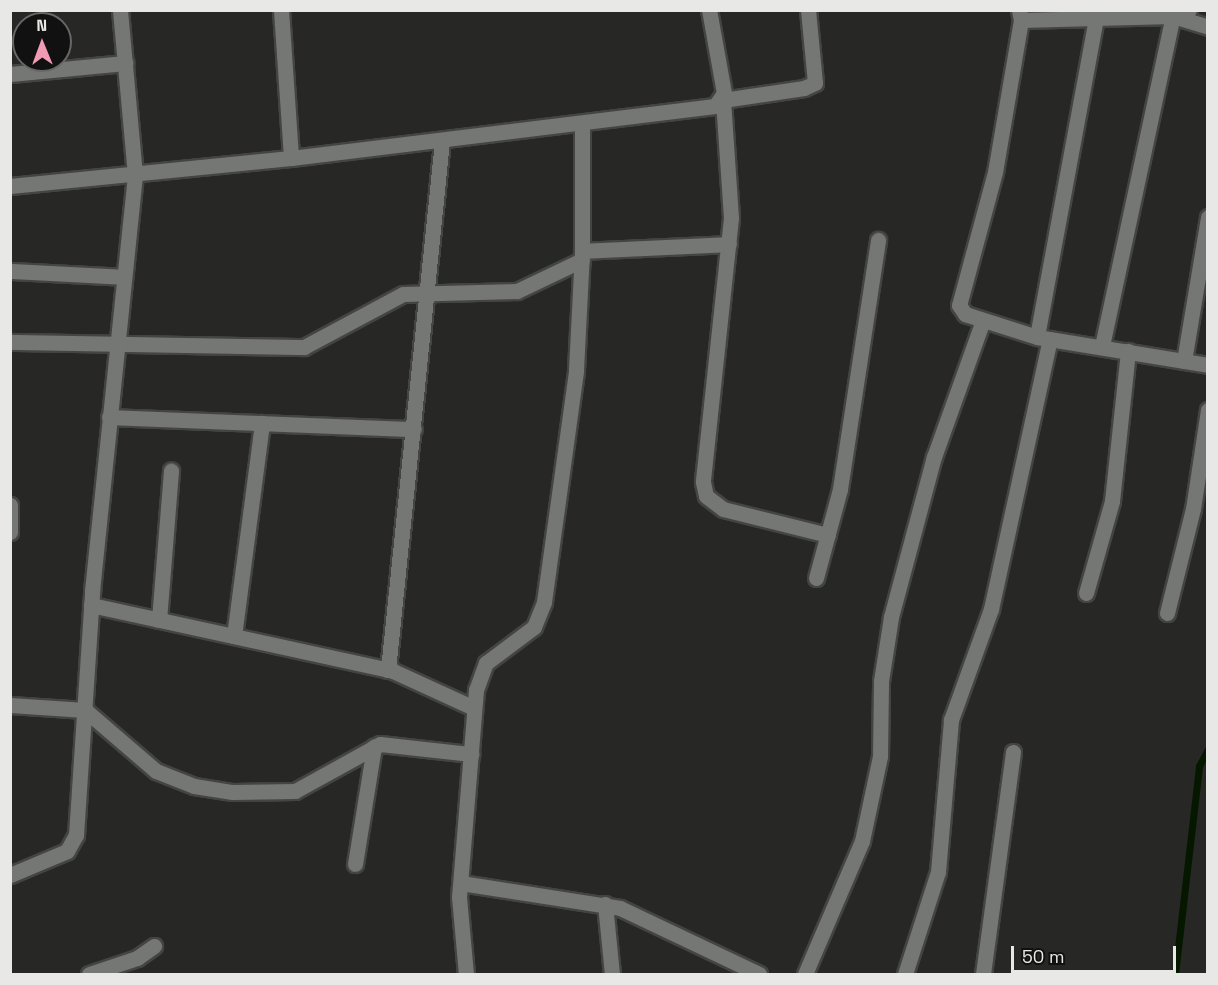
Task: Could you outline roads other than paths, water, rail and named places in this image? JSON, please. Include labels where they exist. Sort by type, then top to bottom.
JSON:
[{"type":"street","points":[[10,875],[67,852],[75,843],[91,605],[135,175],[120,10]]},
{"type":"street","points":[[281,10],[291,158]]},
{"type":"street","points":[[709,10],[723,100],[731,187],[729,244],[704,489],[712,502],[723,509],[828,535]]},
{"type":"street","points":[[10,186],[135,175],[582,124],[715,106],[723,100],[804,88],[815,83],[808,10]]},
{"type":"street","points":[[1173,16],[1189,10]]},
{"type":"street","points":[[1208,27],[1173,16],[1096,18],[1020,15],[995,172],[960,299],[965,314],[1044,338],[1208,365]]},
{"type":"street","points":[[1102,346],[1173,16]]},
{"type":"street","points":[[905,975],[938,872],[951,720],[993,601],[1044,338],[1096,18]]},
{"type":"street","points":[[10,74],[125,63]]},
{"type":"street","points":[[466,975],[461,883],[474,708],[478,681],[486,663],[534,627],[544,602],[576,370],[582,255],[582,124]]},
{"type":"street","points":[[388,670],[429,294],[442,141]]},
{"type":"street","points":[[1184,361],[1208,217]]},
{"type":"street","points":[[816,578],[828,535],[855,406],[878,240]]},
{"type":"street","points":[[10,342],[117,342],[304,347],[403,294],[517,291],[582,255],[729,244]]},
{"type":"street","points":[[10,271],[124,277]]},
{"type":"street","points":[[805,975],[861,841],[880,756],[881,681],[891,617],[934,457],[983,320]]},
{"type":"street","points":[[1086,593],[1112,501],[1128,351]]},
{"type":"street","points":[[1167,613],[1193,510],[1208,410]]},
{"type":"street","points":[[109,417],[414,429]]},
{"type":"street","points":[[234,636],[262,423]]},
{"type":"street","points":[[159,620],[171,470]]},
{"type":"street","points":[[10,505],[10,532]]},
{"type":"street","points":[[91,605],[388,670],[474,708]]},
{"type":"street","points":[[10,705],[85,710],[156,771],[194,786],[233,792],[295,791],[374,747],[391,743],[471,754]]},
{"type":"street","points":[[355,864],[374,747]]},
{"type":"street","points":[[983,975],[1013,752]]},
{"type":"street","points":[[461,883],[605,904],[638,915],[759,975]]},
{"type":"street","points":[[605,904],[612,975]]},
{"type":"street","points":[[89,975],[137,958],[154,946]]},
{"type":"waterway","points":[[1175,974],[1199,766],[1208,749]]}]
